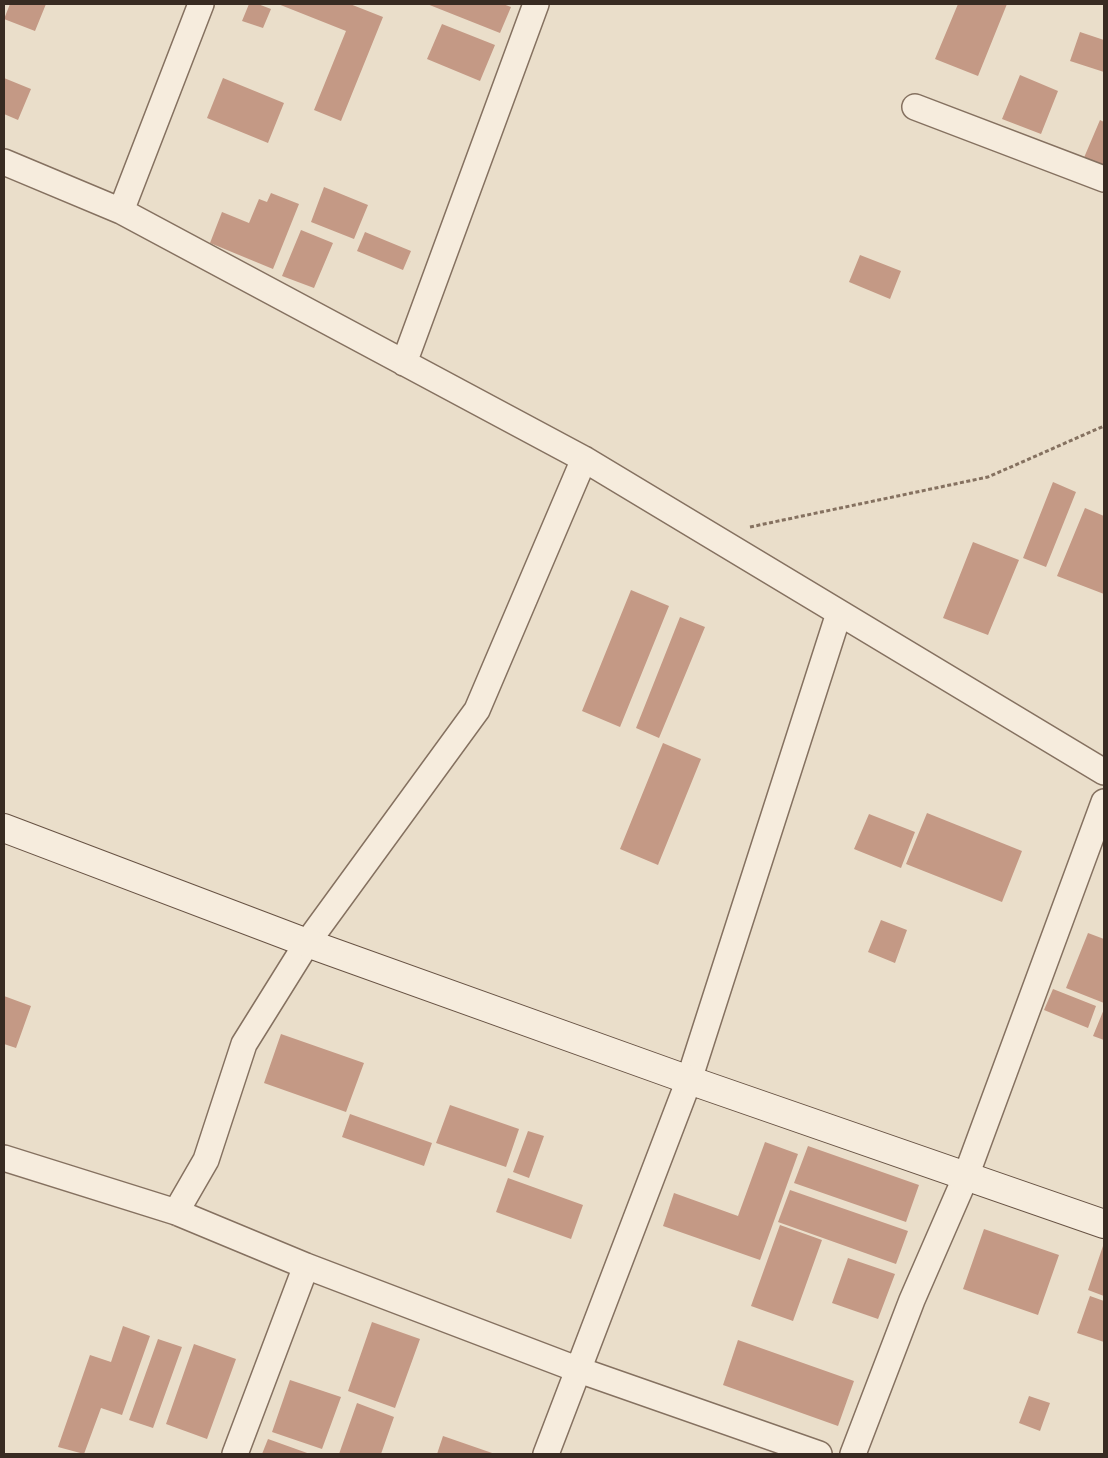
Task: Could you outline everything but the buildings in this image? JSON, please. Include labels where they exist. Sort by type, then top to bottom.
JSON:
[{"type":"street","points":[[121,212],[201,4]]},
{"type":"street","points":[[404,363],[536,4]]},
{"type":"street","points":[[915,107],[1104,179]]},
{"type":"street","points":[[4,162],[121,212],[584,459],[1104,772]]},
{"type":"street","points":[[176,1212],[206,1160],[244,1044],[307,943],[477,710],[584,459]]},
{"type":"street","points":[[546,1454],[689,1080],[839,613]]},
{"type":"street","points":[[853,1454],[912,1300],[966,1176],[1104,802]]},
{"type":"street","points":[[4,828],[307,943],[689,1080],[1104,1224]]},
{"type":"street","points":[[5,1161],[176,1212],[306,1266],[579,1370],[820,1454]]},
{"type":"street","points":[[235,1454],[306,1266]]},
{"type":"path","points":[[710,536],[988,477],[1104,426]]}]
